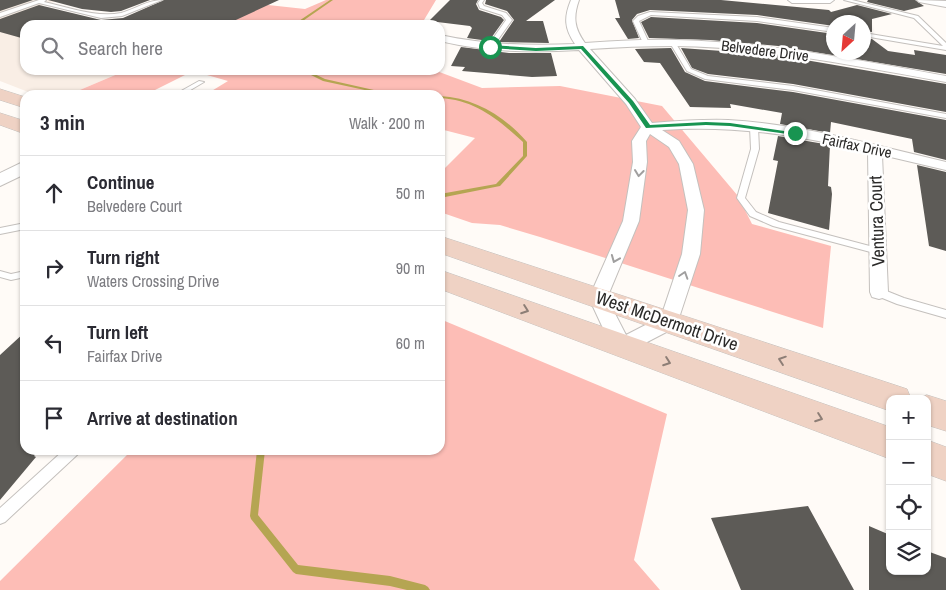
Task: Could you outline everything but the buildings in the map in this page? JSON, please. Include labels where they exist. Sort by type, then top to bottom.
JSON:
[{"type":"main road","points":[[0,94],[20,100]]},
{"type":"main road","points":[[0,119],[20,126]]},
{"type":"main road","name":"West McDermott Drive","points":[[445,246],[886,396]]},
{"type":"main road","points":[[445,281],[886,442]]},
{"type":"main road","points":[[931,411],[946,416]]},
{"type":"main road","points":[[931,458],[946,464]]},
{"type":"street","points":[[574,0],[570,14],[572,33],[631,102],[648,127],[674,144],[686,164],[696,210],[691,254],[669,322],[621,346],[598,298],[631,221],[640,162],[639,141],[648,127]]},
{"type":"street","points":[[792,0],[830,0]]},
{"type":"street","points":[[923,0],[946,4]]},
{"type":"street","name":"Belvedere Drive","points":[[445,39],[461,44],[536,49],[646,43],[764,49],[946,79]]},
{"type":"street","name":"Fairfax Drive","points":[[648,127],[706,124],[754,127],[795,133],[946,166]]},
{"type":"street","name":"Ventura Court","points":[[875,150],[879,292]]},
{"type":"street","points":[[0,163],[20,153]]},
{"type":"street","points":[[0,180],[20,170]]},
{"type":"lane","points":[[0,15],[42,1],[102,16],[122,14],[160,0]]},
{"type":"lane","points":[[482,0],[480,3],[482,7],[504,14],[509,20],[490,47]]},
{"type":"lane","points":[[846,0],[916,17],[946,47]]},
{"type":"lane","points":[[646,43],[636,21],[640,16],[650,13],[757,19],[826,29]]},
{"type":"lane","points":[[871,36],[946,47]]},
{"type":"lane","points":[[673,43],[689,70],[707,78],[793,88],[946,116]]},
{"type":"lane","points":[[187,90],[202,82]]},
{"type":"lane","points":[[754,127],[755,149],[742,198],[753,214],[776,224],[878,251]]},
{"type":"lane","points":[[0,231],[20,227]]},
{"type":"lane","points":[[0,274],[11,277],[20,275]]},
{"type":"lane","points":[[879,292],[901,301],[946,314]]},
{"type":"lane","points":[[0,517],[68,455]]},
{"type":"shaded area","points":[[0,0],[60,0],[41,6],[87,20],[20,20],[20,75],[115,75],[80,90],[23,90],[0,81]]},
{"type":"shaded area","points":[[326,0],[436,0],[424,20],[229,20],[205,15],[268,5],[305,9]]},
{"type":"shaded area","points":[[445,74],[482,88],[560,86],[662,106],[738,196],[752,224],[831,246],[823,328],[540,237],[500,225],[472,223],[445,214],[445,168],[475,138],[445,130],[445,90],[213,90],[228,81],[207,75]]},
{"type":"shaded area","points":[[115,75],[185,75],[155,90],[80,90]]},
{"type":"shaded area","points":[[445,321],[667,414],[634,560],[660,590],[0,590],[0,581],[127,455],[445,455]]},
{"type":"waterway","points":[[302,20],[332,0]]},
{"type":"waterway","points":[[314,75],[324,80],[371,90]]},
{"type":"waterway","points":[[445,97],[464,101],[487,111],[525,142],[525,156],[498,185],[445,195]]},
{"type":"waterway","points":[[260,455],[254,516],[296,569],[390,581],[425,590]]},
{"type":"route","points":[[490,47],[536,49],[582,47],[631,102],[648,127],[730,124],[795,133]]}]
